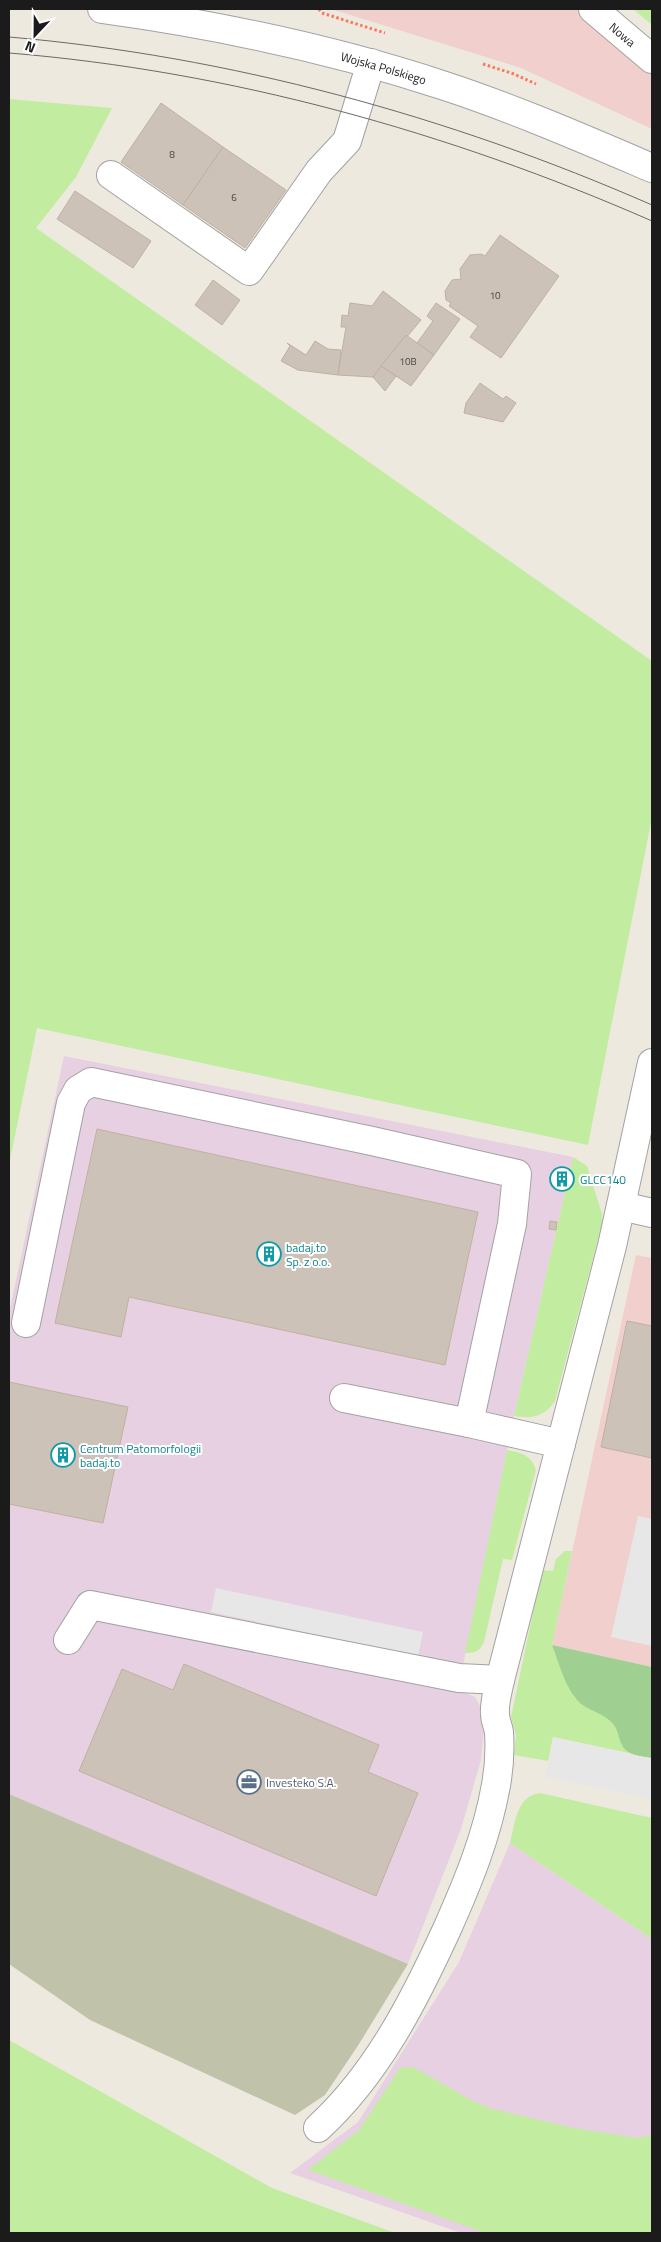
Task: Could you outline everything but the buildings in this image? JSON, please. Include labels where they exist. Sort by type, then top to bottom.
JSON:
[{"type":"street","name":"Wojska Polskiego","points":[[102,9],[174,19],[278,39],[371,63],[446,86],[652,168]]},
{"type":"street","name":"Nowa","points":[[593,9],[652,59]]},
{"type":"street","points":[[110,175],[248,271],[319,170],[348,141],[371,63]]},
{"type":"street","points":[[318,2128],[349,2096],[394,2033],[439,1945],[484,1839],[496,1783],[499,1733],[494,1712],[500,1680],[621,1206],[645,1131],[652,1063]]},
{"type":"street","points":[[26,1323],[71,1103],[78,1090],[91,1082],[382,1143],[517,1174],[512,1224],[469,1423]]},
{"type":"street","points":[[621,1206],[652,1213]]},
{"type":"street","points":[[344,1398],[561,1444]]},
{"type":"street","points":[[68,1640],[90,1605],[459,1678],[500,1680]]},
{"type":"shaded area","points":[[331,9],[578,9],[652,74],[652,129],[521,68]]},
{"type":"shaded area","points":[[64,1056],[573,1157],[514,1416],[458,1690],[475,1697],[482,1710],[484,1730],[481,1760],[461,1829],[408,1964],[9,1794],[9,1313]]},
{"type":"shaded area","points":[[636,1255],[652,1258],[652,1667],[552,1645]]},
{"type":"shaded area","points":[[638,1516],[652,1519],[652,1646],[611,1637]]},
{"type":"shaded area","points":[[216,1588],[423,1632],[418,1656],[211,1612]]},
{"type":"shaded area","points":[[553,1737],[652,1759],[652,1799],[546,1777]]},
{"type":"shaded area","points":[[9,1794],[408,1964],[325,2095],[295,2115],[90,2020],[9,1964]]},
{"type":"shaded area","points":[[510,1843],[652,1939],[652,2233],[461,2233],[290,2173],[358,2122],[459,1962]]},
{"type":"green space","points":[[633,9],[652,9],[652,25]]},
{"type":"green space","points":[[9,99],[112,108],[76,177],[36,228],[652,661],[652,817],[588,1145],[37,1028],[9,1165]]},
{"type":"green space","points":[[573,1157],[587,1166],[602,1214],[602,1224],[555,1401],[546,1411],[537,1416],[514,1416]]},
{"type":"green space","points":[[507,1450],[521,1453],[528,1457],[536,1470],[512,1560],[503,1559],[484,1642],[477,1651],[465,1653]]},
{"type":"green space","points":[[565,1551],[572,1551],[552,1645],[564,1677],[575,1698],[604,1715],[613,1724],[618,1731],[622,1745],[629,1753],[553,1737],[548,1761],[514,1755],[516,1735],[511,1717],[542,1570],[553,1571],[556,1559]]},
{"type":"green space","points":[[552,1645],[652,1667],[652,1758],[635,1755],[624,1749],[613,1724],[599,1713],[578,1701],[568,1687]]},
{"type":"green space","points":[[540,1793],[652,1818],[652,1939],[510,1843],[515,1820],[521,1805],[532,1795]]},
{"type":"green space","points":[[9,2040],[272,2188],[395,2233],[9,2233]]},
{"type":"green space","points":[[413,2067],[469,2099],[489,2108],[574,2128],[637,2138],[652,2135],[652,2233],[486,2233],[308,2170],[359,2130],[400,2068]]},
{"type":"tram line","points":[[9,37],[92,46],[174,59],[256,75],[337,95],[418,118],[497,144],[575,173],[652,205]]},
{"type":"tram line","points":[[9,53],[92,62],[174,74],[337,110],[418,133],[497,160],[575,189],[652,221]]},
{"type":"place","name":"GLCC140","points":[[562,1179]]},
{"type":"place","name":"badaj.to Sp. z o.o.","points":[[269,1254]]},
{"type":"place","name":"Centrum Patomorfologii badaj.to","points":[[63,1455]]},
{"type":"place","name":"Investeko S.A.","points":[[249,1782]]}]
